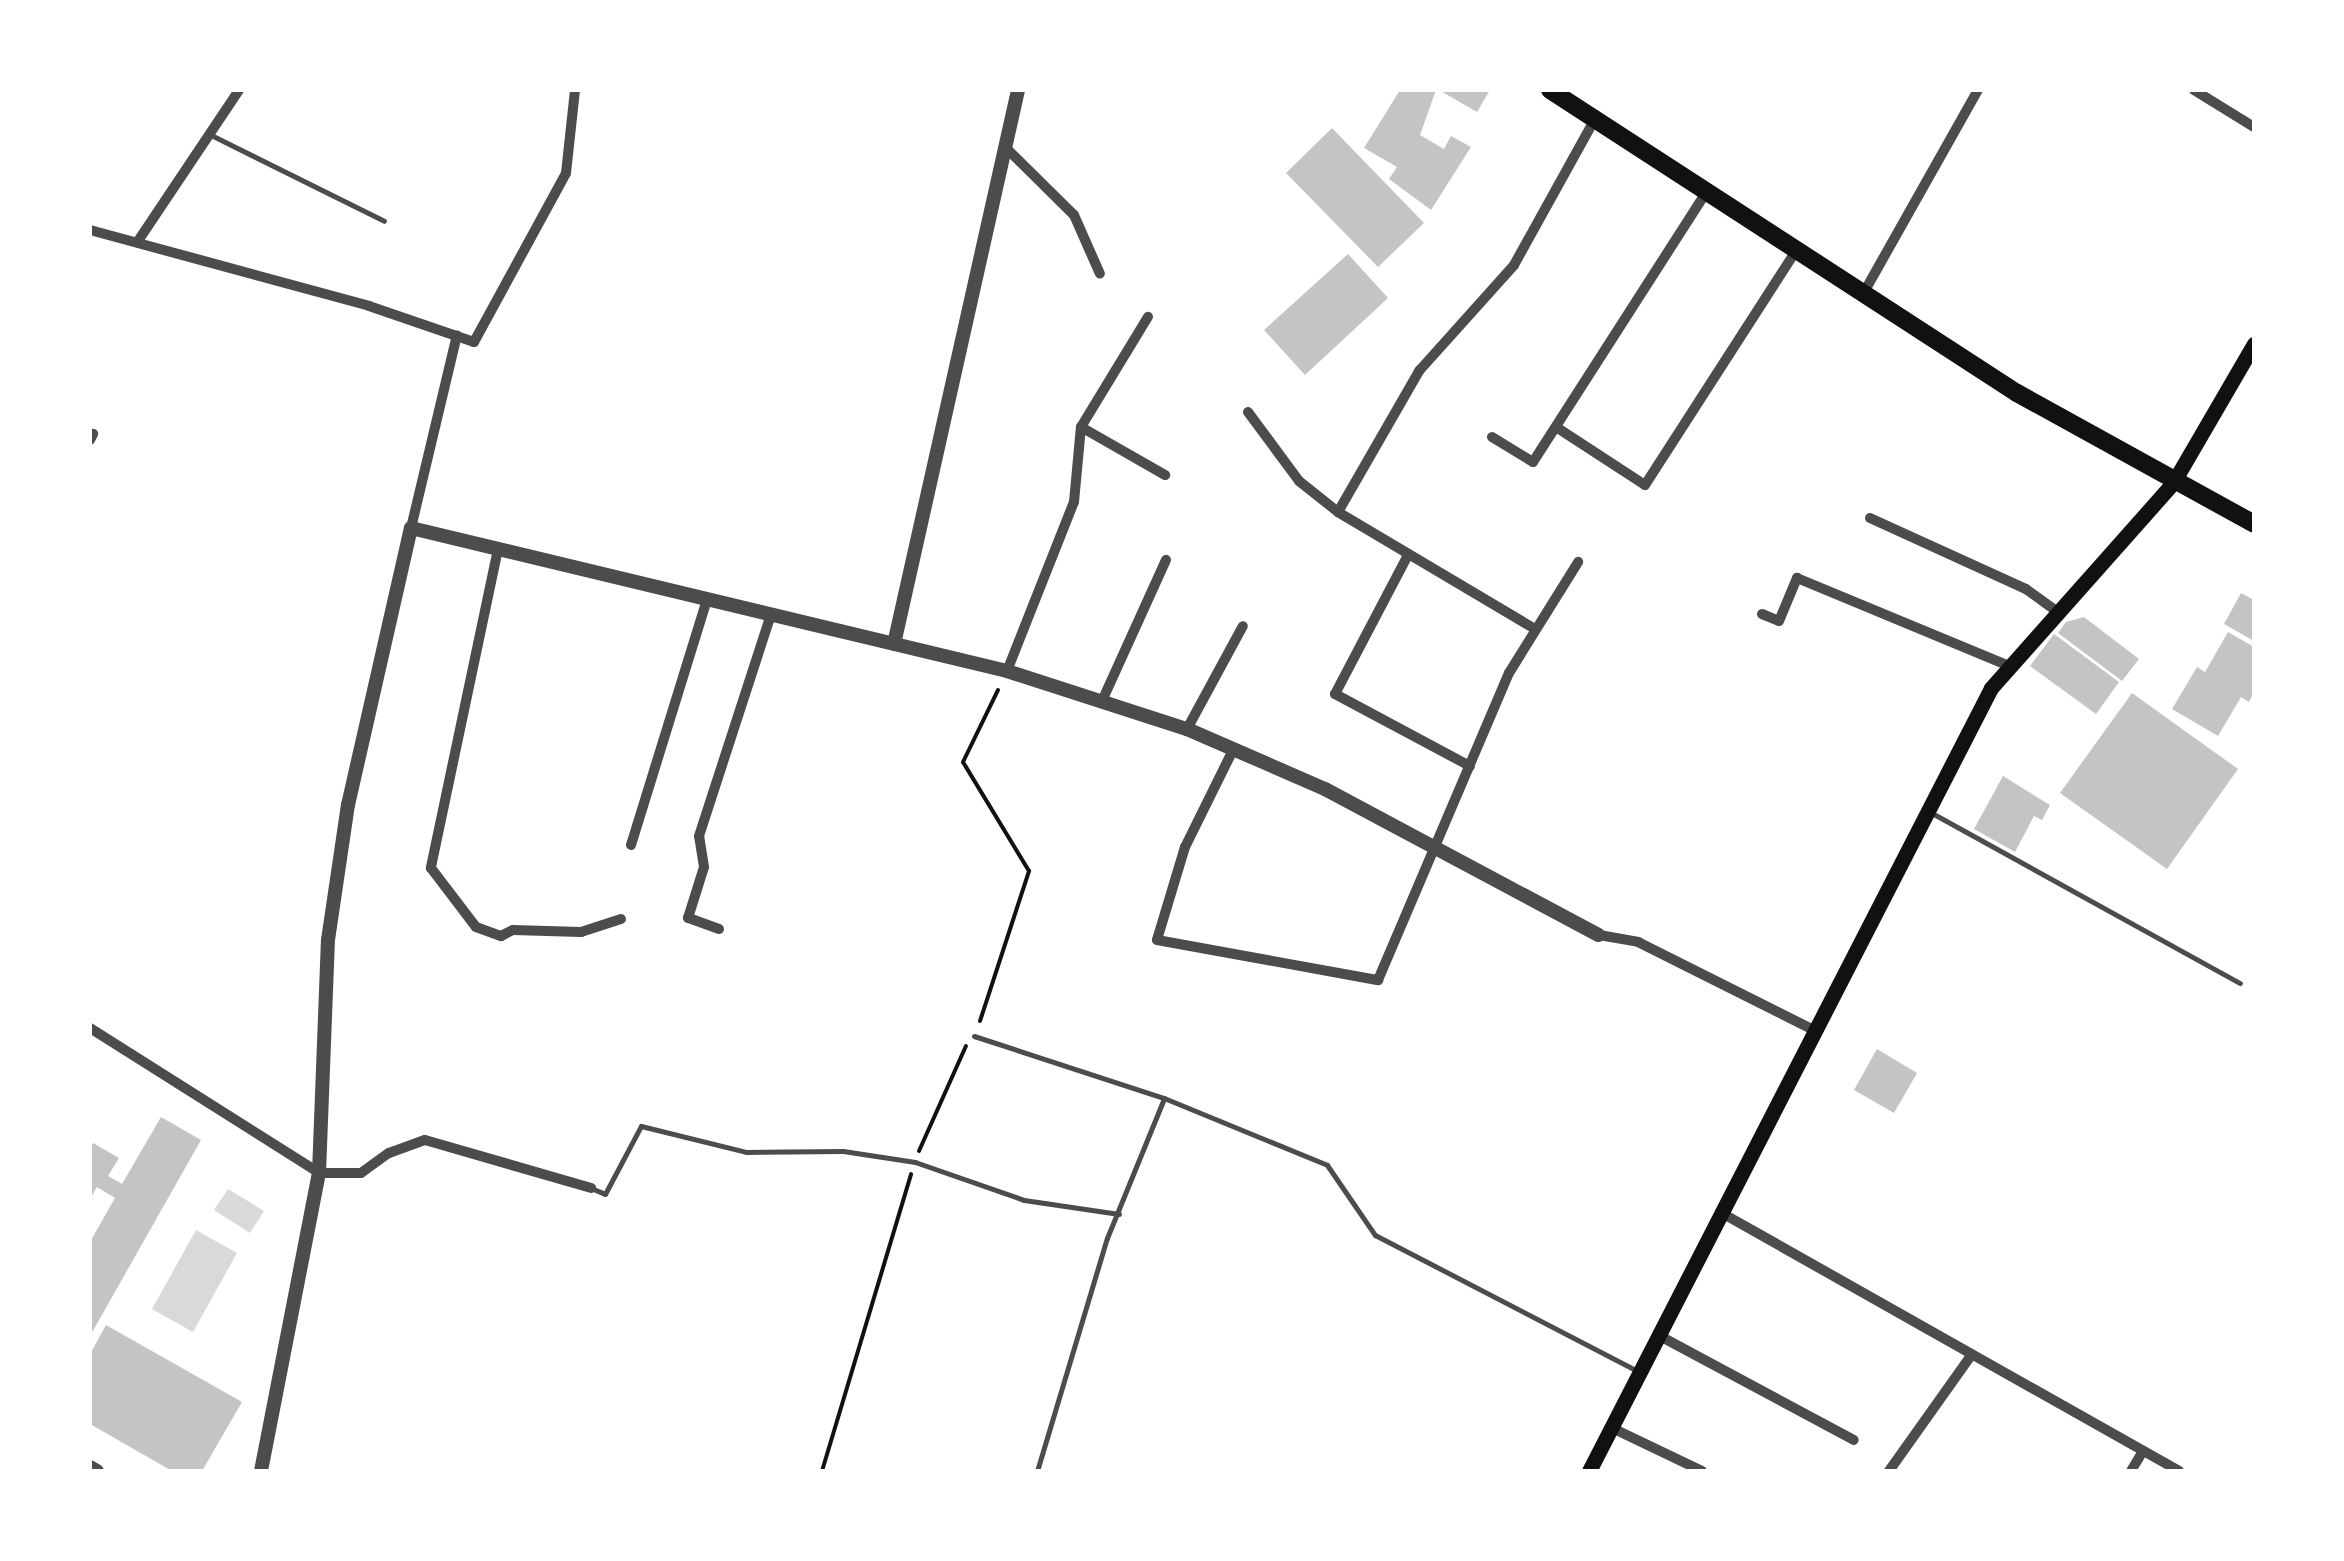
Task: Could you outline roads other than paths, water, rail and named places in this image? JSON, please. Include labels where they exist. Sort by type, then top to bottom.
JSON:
[{"type":"highway","points":[[1550,90],[1862,295],[2174,483],[2254,524]]},
{"type":"main road","points":[[1589,1471],[1991,688],[2055,610],[2174,483],[2254,344]]},
{"type":"street","points":[[138,240],[239,90]]},
{"type":"street","points":[[90,230],[138,240],[474,342],[544,224],[566,174],[575,90]]},
{"type":"street","points":[[894,644],[1018,90]]},
{"type":"street","points":[[1862,295],[1978,90]]},
{"type":"street","points":[[2194,90],[2254,127]]},
{"type":"street","points":[[1338,512],[1419,371],[1514,265],[1595,118]]},
{"type":"street","points":[[1005,147],[1074,215],[1100,274]]},
{"type":"street","points":[[1492,437],[1533,462],[1708,191]]},
{"type":"street","points":[[1556,428],[1645,485],[1796,251]]},
{"type":"street","points":[[1006,671],[1074,502],[1081,427],[1148,317]]},
{"type":"street","points":[[261,1471],[319,1173],[328,940],[348,804],[457,336]]},
{"type":"street","points":[[1248,412],[1278,458],[1338,512],[1535,629]]},
{"type":"street","points":[[1081,427],[1165,475]]},
{"type":"street","points":[[1870,518],[2026,589],[2055,610]]},
{"type":"street","points":[[411,528],[1006,671],[1187,729],[1234,748],[1599,934],[1638,942],[1814,1030]]},
{"type":"street","points":[[498,549],[432,868],[476,927],[501,936],[514,930],[549,936],[581,932],[621,919]]},
{"type":"street","points":[[1408,555],[1335,694],[1470,766]]},
{"type":"street","points":[[1102,702],[1166,560]]},
{"type":"street","points":[[1234,748],[1185,847],[1157,940],[1378,980],[1432,848],[1535,629],[1578,562]]},
{"type":"street","points":[[1762,614],[1779,621],[1797,578],[2009,666]]},
{"type":"street","points":[[631,845],[707,599]]},
{"type":"street","points":[[719,929],[688,918],[704,867],[699,836],[771,614]]},
{"type":"street","points":[[1187,729],[1243,626]]},
{"type":"street","points":[[90,1028],[319,1173],[361,1174],[389,1153],[426,1140],[591,1188]]},
{"type":"street","points":[[1720,1212],[2179,1471]]},
{"type":"street","points":[[1658,1335],[1854,1440]]},
{"type":"street","points":[[1889,1471],[1972,1354]]},
{"type":"street","points":[[1610,1427],[1702,1471]]},
{"type":"street","points":[[2131,1471],[2143,1450]]},
{"type":"street","points":[[90,1467],[97,1471]]},
{"type":"lane","points":[[211,135],[384,221]]},
{"type":"lane","points":[[1928,810],[2240,984]]},
{"type":"lane","points":[[974,1036],[1164,1098],[1327,1165],[1375,1235],[1637,1371]]},
{"type":"lane","points":[[1037,1471],[1119,1214],[1164,1098]]},
{"type":"lane","points":[[591,1188],[605,1194],[640,1126],[746,1152],[843,1151],[915,1162],[1024,1200],[1119,1214]]}]
